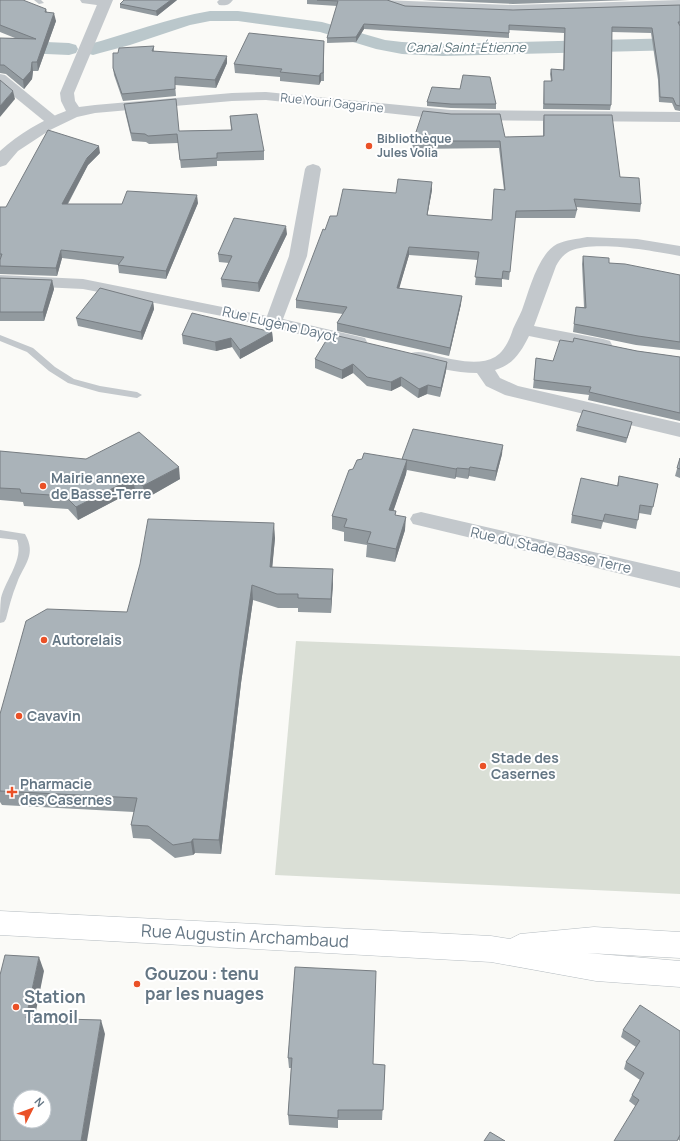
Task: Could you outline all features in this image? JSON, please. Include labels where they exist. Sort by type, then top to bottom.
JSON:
[{"type":"main road","name":"Rue Augustin Archambaud","points":[[0,923],[490,949],[596,968],[680,974]]},
{"type":"main road","name":"Rue Augustin Archambaud","points":[[490,949],[594,940],[680,945]]},
{"type":"street","points":[[75,113],[68,101],[67,93],[105,1],[88,0]]},
{"type":"street","points":[[390,0],[405,5],[680,4]]},
{"type":"street","points":[[0,78],[54,122]]},
{"type":"street","name":"Rue Youri Gagarine","points":[[0,162],[3,156],[14,147],[54,122],[75,113],[95,109],[232,97],[266,96],[451,115],[680,117]]},
{"type":"street","points":[[273,323],[298,256],[313,169]]},
{"type":"street","points":[[404,353],[450,364],[483,367],[503,361],[514,349],[550,260],[563,248],[589,242],[651,245],[680,251]]},
{"type":"street","name":"Rue Eugène Dayot","points":[[0,280],[83,284],[219,310],[373,346]]},
{"type":"street","points":[[522,329],[621,349]]},
{"type":"street","points":[[483,367],[493,382],[512,392],[680,430]]},
{"type":"street","name":"Rue du Stade Basse Terre","points":[[421,519],[680,580]]},
{"type":"lane","points":[[0,338],[30,350],[52,369],[71,381],[99,389],[137,395]]},
{"type":"lane","points":[[0,534],[21,537],[25,547],[24,558],[11,583],[0,618]]},
{"type":"shaded area","name":"Stade des Casernes","points":[[296,641],[680,656],[680,894],[275,875]]},
{"type":"building","points":[[0,0],[23,0],[46,9],[45,12],[54,13],[37,62],[32,62],[31,71],[23,80],[4,65],[0,65],[0,38],[36,39],[0,25]]},
{"type":"building","points":[[124,0],[171,0],[156,11],[120,4]]},
{"type":"building","points":[[317,0],[387,0],[405,6],[513,10],[680,5],[680,22],[678,22],[680,26],[680,106],[676,105],[673,98],[660,97],[659,75],[652,28],[612,27],[611,105],[544,104],[544,81],[552,81],[551,69],[564,70],[565,28],[509,25],[509,33],[364,24],[356,37],[327,38],[338,1]]},
{"type":"building","points":[[249,33],[324,41],[323,73],[319,76],[280,72],[282,69],[234,64]]},
{"type":"building","points":[[154,46],[152,51],[227,56],[215,80],[175,77],[175,89],[122,94],[113,68],[113,53],[118,53],[119,48]]},
{"type":"building","points":[[463,75],[490,77],[496,104],[451,104],[427,102],[432,87],[460,89]]},
{"type":"building","points":[[0,80],[13,91],[0,106]]},
{"type":"building","points":[[176,99],[179,131],[232,130],[230,116],[257,114],[264,151],[217,153],[217,158],[180,160],[177,134],[148,136],[145,134],[131,133],[124,104]]},
{"type":"building","points":[[423,111],[451,114],[500,114],[505,137],[544,136],[544,115],[612,115],[620,177],[639,178],[641,204],[574,199],[577,210],[516,211],[510,272],[503,271],[502,279],[475,277],[479,252],[409,247],[397,288],[462,296],[450,348],[337,323],[347,307],[296,300],[323,229],[325,230],[330,216],[337,216],[343,189],[396,193],[398,179],[432,182],[427,215],[492,220],[494,189],[505,190],[500,141],[413,141]]},
{"type":"building","points":[[48,130],[99,146],[87,158],[62,204],[122,204],[127,191],[197,195],[166,271],[118,265],[124,257],[61,250],[56,268],[0,266],[2,254],[0,254],[0,207],[6,207]]},
{"type":"building","points":[[234,218],[286,226],[258,283],[221,279],[232,256],[218,254]]},
{"type":"building","points":[[583,256],[609,258],[609,263],[625,264],[680,275],[680,342],[574,324],[576,307],[586,308]]},
{"type":"building","points":[[0,278],[52,280],[43,312],[0,312]]},
{"type":"building","points":[[100,288],[153,302],[141,332],[76,318]]},
{"type":"building","points":[[192,313],[272,332],[240,350],[231,338],[215,342],[182,335]]},
{"type":"building","points":[[330,334],[447,362],[441,388],[428,385],[419,389],[401,377],[391,382],[367,377],[353,364],[342,370],[315,359]]},
{"type":"building","points":[[574,338],[637,351],[680,357],[680,413],[589,392],[591,387],[534,380],[536,358],[553,361],[560,340],[573,342]]},
{"type":"building","points":[[583,410],[632,422],[627,438],[577,426]]},
{"type":"building","points":[[413,429],[503,445],[496,471],[470,467],[469,469],[456,469],[402,459]]},
{"type":"building","points":[[139,432],[179,467],[143,486],[133,478],[76,507],[65,496],[21,493],[20,489],[0,488],[0,451],[86,459]]},
{"type":"building","points":[[364,453],[407,460],[389,510],[396,511],[395,515],[406,517],[396,549],[367,543],[371,532],[344,527],[347,519],[332,516],[349,470],[353,469],[357,460],[362,459]]},
{"type":"building","points":[[680,458],[680,469],[677,468]]},
{"type":"building","points":[[619,476],[658,484],[653,507],[640,505],[638,520],[605,514],[603,521],[572,515],[581,478],[618,486]]},
{"type":"building","points":[[148,519],[274,523],[270,567],[333,569],[331,599],[298,598],[298,594],[277,594],[252,585],[219,840],[193,839],[191,842],[173,845],[148,826],[131,825],[137,798],[0,791],[0,714],[26,621],[47,609],[127,612],[140,564]]},
{"type":"building","points":[[5,955],[39,957],[26,1018],[101,1020],[81,1141],[0,1141],[0,975]]},
{"type":"building","points":[[295,967],[376,971],[373,1064],[385,1065],[383,1110],[338,1110],[338,1118],[288,1115],[292,1058],[288,1058]]},
{"type":"building","points":[[640,1005],[680,1031],[680,1135],[677,1141],[614,1141],[639,1100],[632,1095],[644,1073],[626,1062],[640,1041],[623,1030]]},
{"type":"building","points":[[490,1132],[505,1141],[484,1141]]},
{"type":"waterway","name":"Canal Saint-Étienne","points":[[93,49],[124,41],[187,20],[210,16],[238,16],[322,27],[383,45],[402,48],[443,50],[680,44]]},
{"type":"waterway","name":"Canal Saint-Étienne","points":[[0,46],[69,49]]},
{"type":"place","name":"Bibliothèque Jules Volia","points":[[369,146]]},
{"type":"place","name":"Mairie annexe de Basse-Terre","points":[[43,486]]},
{"type":"place","name":"Autorelais","points":[[44,640]]},
{"type":"place","name":"Cavavin","points":[[19,716]]},
{"type":"place","name":"Stade des Casernes","points":[[483,766]]},
{"type":"place","name":"Pharmacie des Casernes","points":[[12,792]]},
{"type":"place","name":"Gouzou : tenu par les nuages","points":[[137,984]]},
{"type":"place","name":"Station Tamoil","points":[[16,1007]]}]
